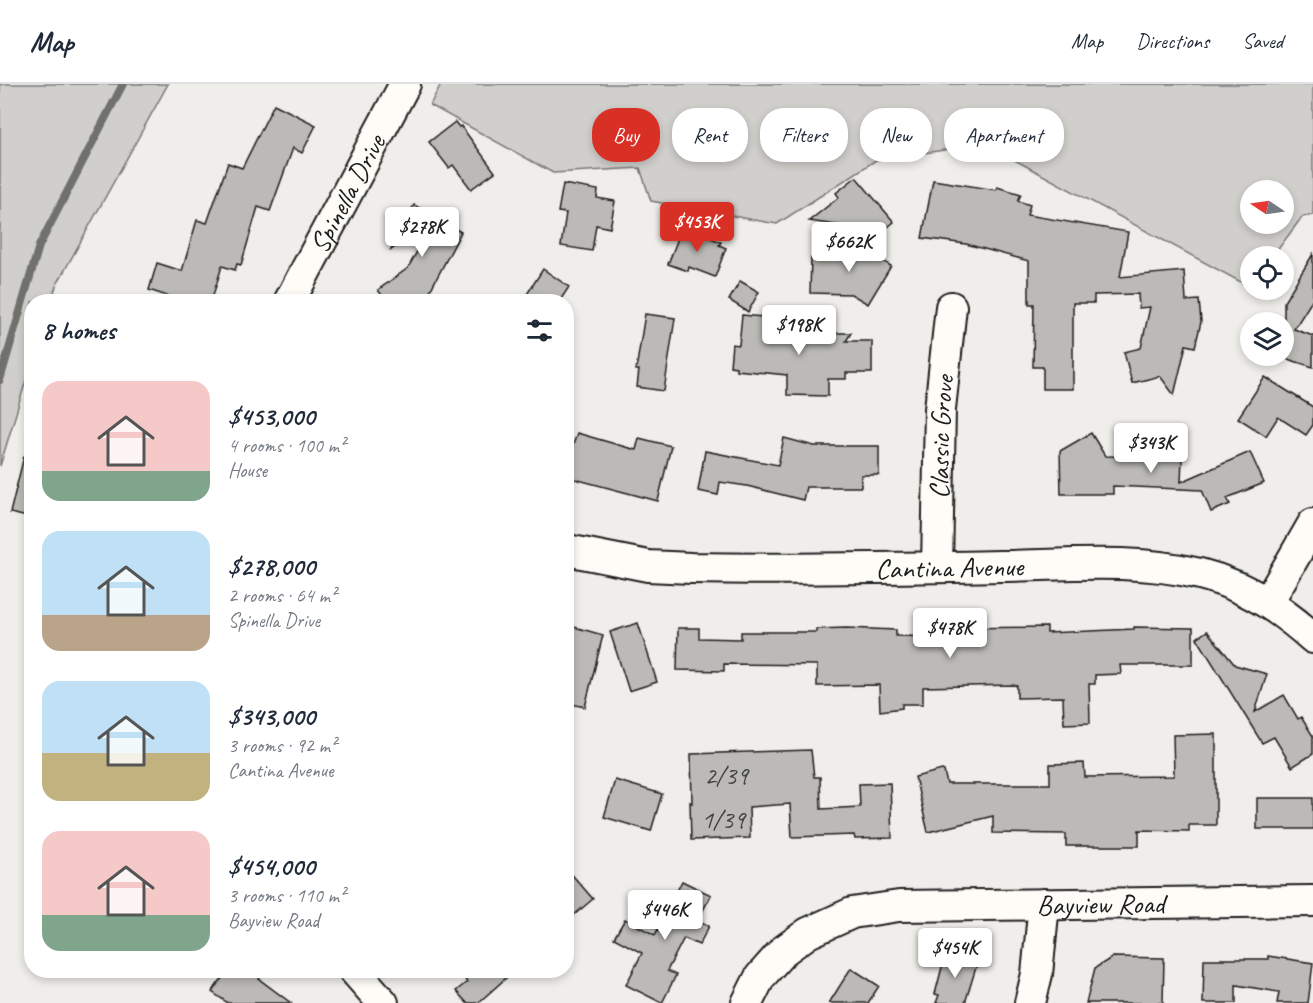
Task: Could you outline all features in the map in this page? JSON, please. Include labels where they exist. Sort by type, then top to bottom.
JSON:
[{"type":"street","name":"Spinella Drive","points":[[293,294],[405,84]]},
{"type":"street","name":"Classic Grove","points":[[937,567],[940,409],[951,308]]},
{"type":"street","points":[[1268,602],[1313,524]]},
{"type":"street","name":"Cantina Avenue","points":[[574,551],[648,566],[680,568],[1098,565],[1168,567],[1200,573],[1232,583],[1268,602],[1313,638]]},
{"type":"street","name":"Bayview Road","points":[[747,1003],[760,976],[783,951],[808,933],[852,913],[899,906],[1313,901]]},
{"type":"street","points":[[1030,1003],[1036,974],[1044,904]]},
{"type":"street","points":[[361,978],[383,1003]]},
{"type":"shaded area","points":[[0,84],[168,84],[53,294],[24,294],[24,387],[0,466]]},
{"type":"shaded area","points":[[441,84],[1313,84],[1313,215],[1302,217],[1294,228],[1294,180],[1240,180],[1240,234],[1289,234],[1280,246],[1240,246],[1240,282],[1018,162],[1064,162],[1064,108],[944,108],[944,150],[932,152],[932,108],[860,108],[860,162],[873,162],[777,224],[651,201],[640,168],[553,173],[430,105]]},
{"type":"building","points":[[274,104],[316,125],[302,153],[293,148],[270,211],[258,207],[241,265],[237,264],[235,270],[222,266],[213,294],[161,294],[149,290],[157,263],[182,271],[197,220],[207,223],[228,163],[242,168]]},
{"type":"building","points":[[455,122],[459,127],[461,126],[495,172],[471,189],[453,165],[449,168],[429,142]]},
{"type":"building","points":[[856,177],[894,222],[882,232],[809,221],[839,197],[836,193]]},
{"type":"building","points":[[933,180],[996,190],[997,187],[1021,194],[1018,201],[1030,205],[1027,215],[1128,232],[1120,277],[1184,271],[1186,301],[1199,300],[1201,322],[1195,347],[1186,345],[1174,395],[1160,376],[1132,383],[1124,352],[1141,348],[1150,307],[1139,308],[1138,294],[1094,295],[1094,303],[1073,303],[1073,389],[1043,389],[1043,367],[1033,367],[1034,304],[1029,304],[1029,261],[966,244],[922,238]]},
{"type":"building","points":[[563,184],[598,190],[597,198],[615,201],[610,228],[596,225],[592,251],[561,246],[566,213],[558,212]]},
{"type":"building","points":[[414,205],[461,232],[430,291],[432,294],[381,294],[378,290],[408,268],[421,244],[410,235],[390,251]]},
{"type":"building","points":[[682,228],[721,242],[719,245],[726,248],[715,277],[689,267],[688,271],[668,264]]},
{"type":"building","points":[[833,230],[891,266],[868,304],[851,294],[810,293],[811,258],[853,259],[831,232]]},
{"type":"building","points":[[1313,254],[1313,299],[1294,329],[1294,312],[1284,312],[1284,302],[1294,300],[1294,285]]},
{"type":"building","points":[[543,269],[569,287],[564,294],[527,294]]},
{"type":"building","points":[[740,281],[759,292],[748,312],[729,300]]},
{"type":"building","points":[[645,314],[675,318],[664,391],[637,387],[639,370],[636,370]]},
{"type":"building","points":[[742,315],[773,318],[772,333],[851,333],[846,341],[872,341],[872,373],[846,373],[846,379],[828,379],[828,396],[787,395],[787,375],[736,370],[736,367],[730,366],[732,344],[739,345]]},
{"type":"building","points":[[1294,329],[1313,336],[1313,367],[1294,361]]},
{"type":"building","points":[[1265,377],[1313,407],[1313,425],[1306,435],[1278,417],[1266,436],[1238,418]]},
{"type":"building","points":[[577,433],[636,450],[639,438],[671,446],[658,501],[574,479],[574,442]]},
{"type":"building","points":[[1091,433],[1105,456],[1182,458],[1181,482],[1250,452],[1264,483],[1227,498],[1230,504],[1211,512],[1202,490],[1113,486],[1113,494],[1061,494],[1060,451]]},
{"type":"building","points":[[784,438],[814,446],[879,446],[879,475],[861,475],[861,487],[806,487],[803,500],[747,486],[720,482],[718,495],[698,491],[705,451],[778,465]]},
{"type":"building","points":[[24,456],[24,516],[10,513]]},
{"type":"building","points":[[638,623],[657,682],[629,691],[610,632]]},
{"type":"building","points":[[574,627],[603,635],[585,707],[574,705]]},
{"type":"building","points":[[1047,627],[1047,633],[1134,629],[1134,627],[1193,628],[1193,665],[1120,665],[1121,674],[1095,675],[1095,684],[1089,684],[1090,723],[1064,724],[1063,697],[1017,698],[1017,686],[1014,685],[923,687],[923,704],[902,704],[902,708],[880,711],[879,685],[817,686],[817,665],[724,664],[724,671],[677,670],[678,628],[699,628],[699,638],[741,639],[741,632],[816,632],[816,629],[896,630],[896,636],[947,637],[947,628]]},
{"type":"building","points":[[1207,631],[1235,665],[1267,674],[1255,712],[1284,695],[1298,719],[1301,717],[1313,736],[1313,754],[1292,767],[1274,737],[1262,743],[1197,638]]},
{"type":"building","points":[[1216,734],[1216,825],[1189,825],[1189,831],[1139,830],[1139,846],[1066,846],[1066,834],[993,833],[993,816],[928,832],[915,777],[942,770],[947,784],[1050,784],[1050,764],[1084,763],[1085,777],[1174,776],[1173,735]]},
{"type":"building","points":[[811,750],[814,777],[820,777],[821,809],[860,807],[859,784],[890,783],[892,838],[855,839],[854,835],[792,837],[790,804],[749,807],[750,838],[691,840],[691,754]]},
{"type":"building","points":[[615,780],[662,794],[651,831],[604,817]]},
{"type":"building","points":[[1257,798],[1313,798],[1313,829],[1257,829]]},
{"type":"building","points":[[574,877],[593,899],[574,915]]},
{"type":"building","points":[[682,881],[711,895],[698,920],[709,926],[699,945],[684,938],[667,971],[676,975],[662,1003],[626,985],[642,953],[614,938],[625,919],[655,935]]},
{"type":"building","points":[[946,952],[978,961],[965,1003],[936,1003],[939,995],[935,994]]},
{"type":"building","points":[[1268,956],[1313,963],[1308,1003],[1277,1003],[1279,992],[1236,985],[1236,1003],[1203,1003],[1204,959],[1268,959]]},
{"type":"building","points":[[1113,957],[1164,958],[1163,1003],[1086,1003],[1095,968]]},
{"type":"building","points":[[851,968],[879,986],[868,1003],[829,1003]]},
{"type":"building","points":[[222,978],[260,978],[291,1003],[228,1003],[212,992]]},
{"type":"building","points":[[464,978],[506,978],[478,1003],[467,1003],[456,991],[467,982]]},
{"type":"waterway","points":[[25,294],[39,246],[123,84]]},
{"type":"waterway","points":[[0,380],[24,298]]}]
